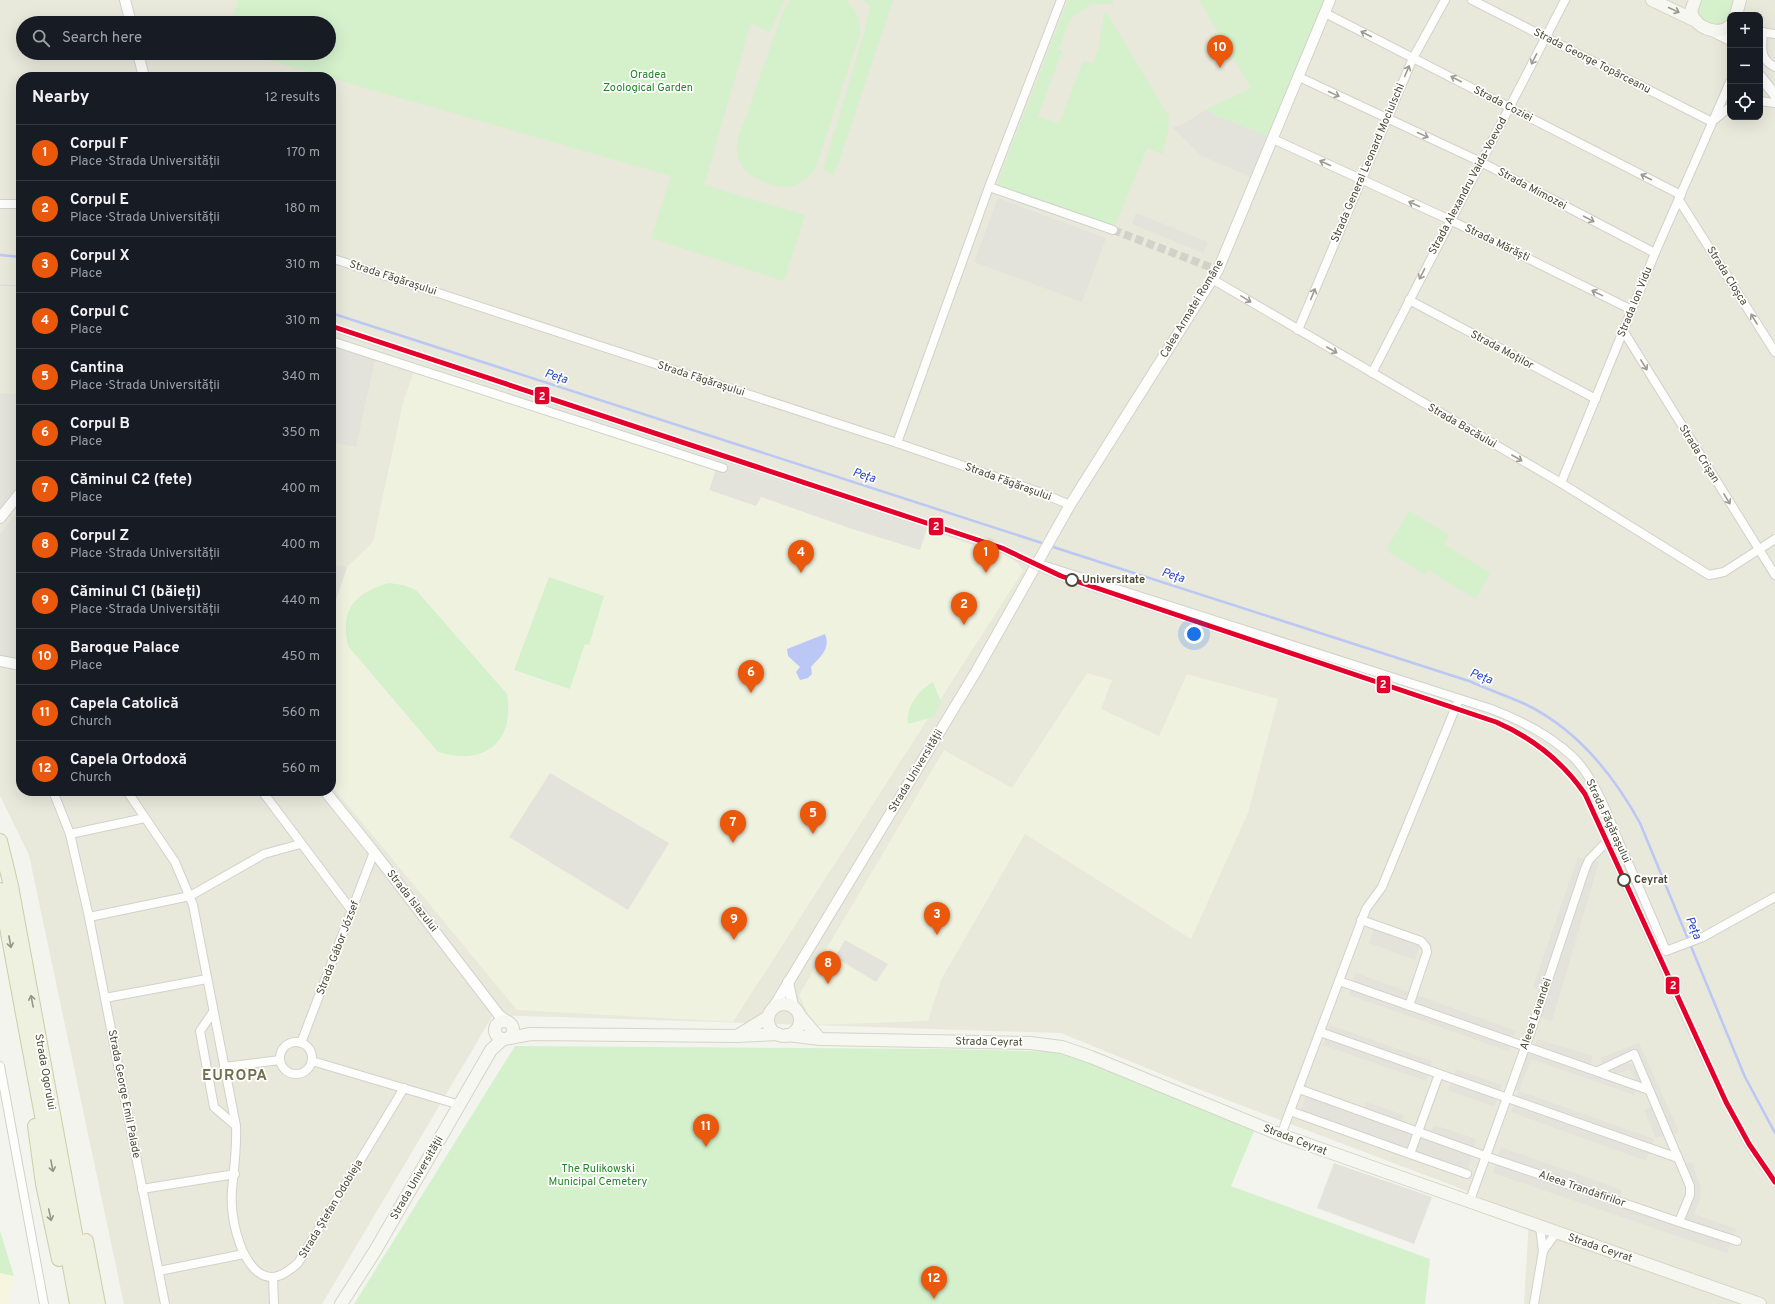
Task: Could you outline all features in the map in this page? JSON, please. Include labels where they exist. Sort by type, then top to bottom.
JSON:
[{"type":"highway","name":"Strada Ogorului","points":[[0,841],[11,886],[31,1024],[76,1304]]},
{"type":"highway","name":"Strada Ogorului","points":[[0,890],[31,1024],[88,1304]]},
{"type":"highway","points":[[67,1304],[42,1176],[26,1066],[23,1034],[31,1024],[45,1044],[98,1304]]},
{"type":"main road","points":[[1652,0],[1696,21],[1711,30],[1723,30],[1727,28]]},
{"type":"main road","points":[[1695,0],[1691,11],[1696,21]]},
{"type":"main road","points":[[1737,12],[1740,0]]},
{"type":"main road","points":[[783,1035],[770,1027],[771,1012],[783,1004],[797,1011],[820,1039]]},
{"type":"main road","points":[[504,1030],[520,1031],[531,1034],[783,1035],[793,1033],[799,1026],[797,1011]]},
{"type":"main road","name":"Strada Universității","points":[[736,1036],[771,1012]]},
{"type":"main road","name":"Strada Universității","points":[[341,1304],[375,1251],[504,1030]]},
{"type":"main road","name":"Strada Ceyrat","points":[[783,1035],[820,1039],[1030,1043],[1062,1047],[1281,1135],[1469,1203],[1760,1304]]},
{"type":"street","points":[[125,0],[129,16]]},
{"type":"street","points":[[897,443],[989,187],[1061,0]]},
{"type":"street","name":"Calea Armatei Române","points":[[1052,536],[1212,279],[1273,139],[1326,13],[1330,0]]},
{"type":"street","name":"Strada General Leonard Mociulschi","points":[[1298,330],[1360,179],[1413,58],[1445,0]]},
{"type":"street","name":"Strada George Topârceanu","points":[[1472,0],[1712,122]]},
{"type":"street","name":"Strada Alexandru Vaida-Voevod","points":[[1372,373],[1565,0]]},
{"type":"street","name":"Strada Coziei","points":[[1326,13],[1510,107],[1680,197]]},
{"type":"street","points":[[1711,30],[1727,38]]},
{"type":"street","points":[[1763,32],[1775,34]]},
{"type":"street","points":[[1763,48],[1763,57],[1775,67]]},
{"type":"street","points":[[140,60],[143,72]]},
{"type":"street","name":"Strada Mimozei","points":[[1299,77],[1481,162],[1655,253]]},
{"type":"street","points":[[1763,80],[1775,95]]},
{"type":"street","name":"Strada Ion Vidu","points":[[1561,483],[1655,253],[1729,84]]},
{"type":"street","points":[[1763,101],[1775,103]]},
{"type":"street","name":"Strada Ion Vidu","points":[[1712,122],[1727,110]]},
{"type":"street","name":"Strada Mărăști","points":[[1273,139],[1450,220],[1632,310]]},
{"type":"street","points":[[989,187],[1113,230]]},
{"type":"street","name":"Strada Cloșca","points":[[1680,197],[1775,352]]},
{"type":"street","points":[[0,204],[16,204]]},
{"type":"street","name":"Strada Făgărașului","points":[[336,260],[897,443],[1039,492],[1070,505]]},
{"type":"street","name":"Strada Bacăului","points":[[1212,279],[1561,483],[1710,575],[1724,572],[1758,550]]},
{"type":"street","name":"Strada Moților","points":[[1409,300],[1596,400]]},
{"type":"street","name":"Strada Crișan","points":[[1624,332],[1758,550],[1775,575]]},
{"type":"street","points":[[336,344],[723,468]]},
{"type":"street","points":[[0,518],[16,498]]},
{"type":"street","name":"Strada Universității","points":[[771,1012],[973,677],[1052,536]]},
{"type":"street","points":[[1758,550],[1775,539]]},
{"type":"street","name":"Strada Făgărașului","points":[[1037,561],[1512,717],[1548,738],[1573,757],[1585,772],[1615,832],[1668,950],[1702,937],[1775,897]]},
{"type":"street","points":[[0,661],[16,664]]},
{"type":"street","points":[[1281,1135],[1361,920],[1366,909],[1382,887],[1459,699]]},
{"type":"street","name":"Strada George Emil Palade","points":[[55,796],[70,834],[89,917],[165,1304]]},
{"type":"street","points":[[130,796],[175,862],[190,896],[236,1126],[237,1145],[235,1174],[232,1190],[236,1229],[244,1254],[251,1266],[261,1274],[273,1278],[274,1304]]},
{"type":"street","points":[[266,796],[300,844],[352,911]]},
{"type":"street","name":"Strada Islazului","points":[[329,796],[497,1012],[504,1030]]},
{"type":"street","points":[[70,834],[145,818]]},
{"type":"street","name":"Aleea Lavandei","points":[[1469,1203],[1525,1048],[1585,869],[1595,852],[1615,832]]},
{"type":"street","points":[[89,917],[190,896],[264,854],[300,844]]},
{"type":"street","name":"Strada Gábor József","points":[[302,1043],[374,852]]},
{"type":"street","points":[[1361,920],[1421,941],[1426,947],[1427,952],[1409,1006]]},
{"type":"street","points":[[105,998],[207,979]]},
{"type":"street","points":[[1339,981],[1525,1048],[1598,1071],[1649,1090]]},
{"type":"street","points":[[788,982],[797,1011]]},
{"type":"street","points":[[213,1012],[200,1031],[214,1107],[236,1126]]},
{"type":"street","points":[[1320,1032],[1678,1158]]},
{"type":"street","points":[[294,1042],[302,1043],[310,1050],[312,1061],[308,1068],[298,1074],[287,1071],[280,1060],[283,1049],[288,1044],[294,1042]]},
{"type":"street","points":[[1598,1071],[1634,1054],[1690,1186],[1690,1195],[1679,1222]]},
{"type":"street","points":[[224,1067],[280,1060]]},
{"type":"street","points":[[312,1061],[460,1105]]},
{"type":"street","points":[[0,1066],[44,1304]]},
{"type":"street","points":[[1410,1154],[1439,1074]]},
{"type":"street","name":"Strada Ștefan Odobleja","points":[[273,1278],[287,1273],[298,1263],[404,1088]]},
{"type":"street","name":"Aleea Trandafirilor","points":[[1299,1089],[1485,1156],[1737,1241]]},
{"type":"street","points":[[1290,1111],[1467,1174]]},
{"type":"street","points":[[142,1189],[235,1174]]},
{"type":"street","points":[[1534,1304],[1543,1251],[1540,1227]]},
{"type":"street","points":[[1543,1251],[1556,1233]]},
{"type":"street","points":[[159,1271],[244,1254]]},
{"type":"shaded area","points":[[0,0],[1775,0],[1775,1304],[1524,1304],[1529,1219],[1454,1186],[1193,1087],[1061,1033],[493,1015],[322,1304],[124,1304],[29,855],[0,796]]},
{"type":"shaded area","points":[[1205,110],[1268,136],[1251,177],[1202,156],[1172,127],[1184,124]]},
{"type":"shaded area","points":[[998,198],[1106,238],[1082,302],[974,262]]},
{"type":"shaded area","points":[[1136,213],[1208,242],[1203,253],[1132,224]]},
{"type":"shaded area","points":[[336,348],[375,360],[356,447],[336,443]]},
{"type":"shaded area","points":[[414,371],[716,471],[719,461],[1007,556],[1018,563],[1023,571],[733,1022],[517,1010],[336,791],[336,600],[347,567],[373,542],[403,403]]},
{"type":"shaded area","points":[[0,393],[16,395],[16,497],[0,518]]},
{"type":"shaded area","points":[[719,461],[927,529],[920,550],[852,529],[761,497],[756,506],[709,490]]},
{"type":"shaded area","points":[[16,513],[16,660],[0,657],[0,534]]},
{"type":"shaded area","points":[[336,565],[347,567],[336,600]]},
{"type":"shaded area","points":[[1087,673],[1112,680],[1101,709],[1159,736],[1187,674],[1278,699],[1248,813],[1191,939],[1025,834],[941,980],[928,1021],[813,1025],[799,995],[944,750],[1012,788]]},
{"type":"shaded area","points":[[550,773],[669,843],[628,910],[509,837]]},
{"type":"shaded area","points":[[1578,857],[1599,862],[1552,1021],[1536,1015],[1544,991],[1533,987]]},
{"type":"shaded area","points":[[1375,925],[1421,941],[1415,960],[1369,943]]},
{"type":"shaded area","points":[[845,940],[888,964],[876,982],[835,957]]},
{"type":"shaded area","points":[[1356,973],[1516,1031],[1508,1051],[1349,995]]},
{"type":"shaded area","points":[[1330,1025],[1432,1061],[1426,1081],[1323,1045]]},
{"type":"shaded area","points":[[1537,1039],[1593,1056],[1589,1068],[1637,1086],[1634,1095],[1531,1059],[1519,1091],[1511,1088],[1525,1048],[1534,1050]]},
{"type":"shaded area","points":[[1639,1043],[1679,1132],[1669,1136],[1668,1134],[1656,1138],[1644,1110],[1655,1105],[1634,1054],[1604,1068],[1600,1058]]},
{"type":"shaded area","points":[[1628,1063],[1636,1067],[1642,1081],[1637,1083],[1630,1070],[1614,1074],[1612,1068]]},
{"type":"shaded area","points":[[1456,1069],[1502,1085],[1494,1107],[1448,1090]]},
{"type":"shaded area","points":[[1519,1091],[1654,1139],[1646,1161],[1511,1112]]},
{"type":"shaded area","points":[[1307,1092],[1363,1112],[1366,1102],[1404,1115],[1401,1125],[1413,1130],[1405,1152],[1300,1114]]},
{"type":"shaded area","points":[[1434,1125],[1476,1139],[1467,1174],[1415,1156],[1422,1133],[1430,1136]]},
{"type":"shaded area","points":[[1501,1147],[1622,1190],[1618,1201],[1679,1222],[1690,1195],[1682,1166],[1692,1162],[1701,1188],[1700,1199],[1694,1214],[1736,1229],[1727,1253],[1493,1173]]},
{"type":"shaded area","points":[[1334,1163],[1432,1197],[1414,1244],[1317,1208]]},
{"type":"shaded area","points":[[0,1273],[14,1276],[8,1304],[0,1304]]},
{"type":"green space","name":"Oradea Zoological Garden","points":[[238,0],[784,0],[770,32],[751,23],[704,185],[805,215],[784,281],[651,238],[671,176],[336,80],[336,72],[310,72],[268,60],[336,60],[336,16],[234,16]]},
{"type":"green space","points":[[790,0],[846,0],[857,15],[860,33],[816,167],[809,176],[794,186],[782,187],[763,182],[751,176],[739,160],[737,144],[774,35],[784,9]]},
{"type":"green space","points":[[863,0],[893,0],[834,176],[823,169],[864,34],[870,6]]},
{"type":"green space","points":[[1068,0],[1112,0],[1114,4],[1092,4],[1071,18],[1058,50],[1062,51],[1038,117],[1059,124],[1083,61],[1093,63],[1099,46],[1105,10],[1169,117],[1168,132],[1162,154],[1147,148],[1113,230],[995,189]]},
{"type":"green space","points":[[1199,0],[1324,0],[1268,136],[1205,110],[1251,88]]},
{"type":"green space","points":[[1698,0],[1735,0],[1730,12],[1727,12],[1727,18],[1722,24],[1712,24],[1697,18]]},
{"type":"green space","points":[[1409,511],[1449,535],[1444,544],[1490,573],[1476,599],[1428,570],[1425,575],[1386,550]]},
{"type":"green space","points":[[549,577],[604,596],[589,645],[585,644],[570,689],[514,670]]},
{"type":"green space","points":[[389,583],[403,585],[416,590],[507,694],[508,711],[506,726],[501,738],[493,747],[482,753],[469,756],[454,756],[438,752],[348,646],[346,622],[348,612],[352,604],[367,592]]},
{"type":"green space","points":[[933,682],[941,702],[934,717],[908,724],[911,705],[918,694]]},
{"type":"green space","name":"The Rulikowski Municipal Cemetery","points":[[515,1046],[939,1049],[1067,1052],[1255,1129],[1231,1186],[1430,1259],[1425,1304],[354,1304]]},
{"type":"green space","points":[[0,1231],[14,1276],[0,1273]]},
{"type":"water","points":[[825,634],[827,644],[824,652],[811,667],[812,674],[808,678],[800,680],[796,672],[800,667],[788,656],[787,649]]},
{"type":"waterway","name":"Peța","points":[[0,255],[16,257]]},
{"type":"waterway","name":"Peța","points":[[336,315],[1045,544]]},
{"type":"waterway","name":"Peța","points":[[1050,546],[1469,681],[1525,704],[1544,714],[1561,726],[1592,754],[1618,787],[1640,823],[1745,1077],[1775,1133]]},
{"type":"tunnel","points":[[1113,230],[1218,270]]},
{"type":"tram line","points":[[0,285],[16,286]]},
{"type":"tram line","points":[[336,333],[1005,554],[1042,573],[1064,582],[1454,711],[1493,725],[1526,742],[1556,764],[1582,796],[1692,1041],[1740,1138],[1753,1160],[1775,1188]]},
{"type":"transit line","name":"2","points":[[336,328],[1002,548],[1061,576],[1496,722],[1522,735],[1546,752],[1567,771],[1585,794],[1726,1102],[1749,1144],[1775,1182]]},
{"type":"place","name":"Baroque Palace","points":[[1220,68]]},
{"type":"place","name":"Corpul C","points":[[801,573]]},
{"type":"place","name":"Corpul F","points":[[986,573]]},
{"type":"place","name":"Universitate","points":[[1072,580]]},
{"type":"place","name":"Corpul E","points":[[964,625]]},
{"type":"place","name":"Corpul B","points":[[751,693]]},
{"type":"place","name":"Cantina","points":[[813,834]]},
{"type":"place","name":"Căminul C2 (fete)","points":[[733,843]]},
{"type":"place","name":"Ceyrat","points":[[1624,880]]},
{"type":"place","name":"Corpul X","points":[[937,935]]},
{"type":"place","name":"Căminul C1 (băieți)","points":[[734,940]]},
{"type":"place","name":"Corpul Z","points":[[828,984]]},
{"type":"place","name":"Capela Catolică","points":[[706,1147]]},
{"type":"place","name":"Capela Ortodoxă","points":[[934,1299]]},
{"type":"district","name":"EUROPA","points":[[235,1076]]}]
